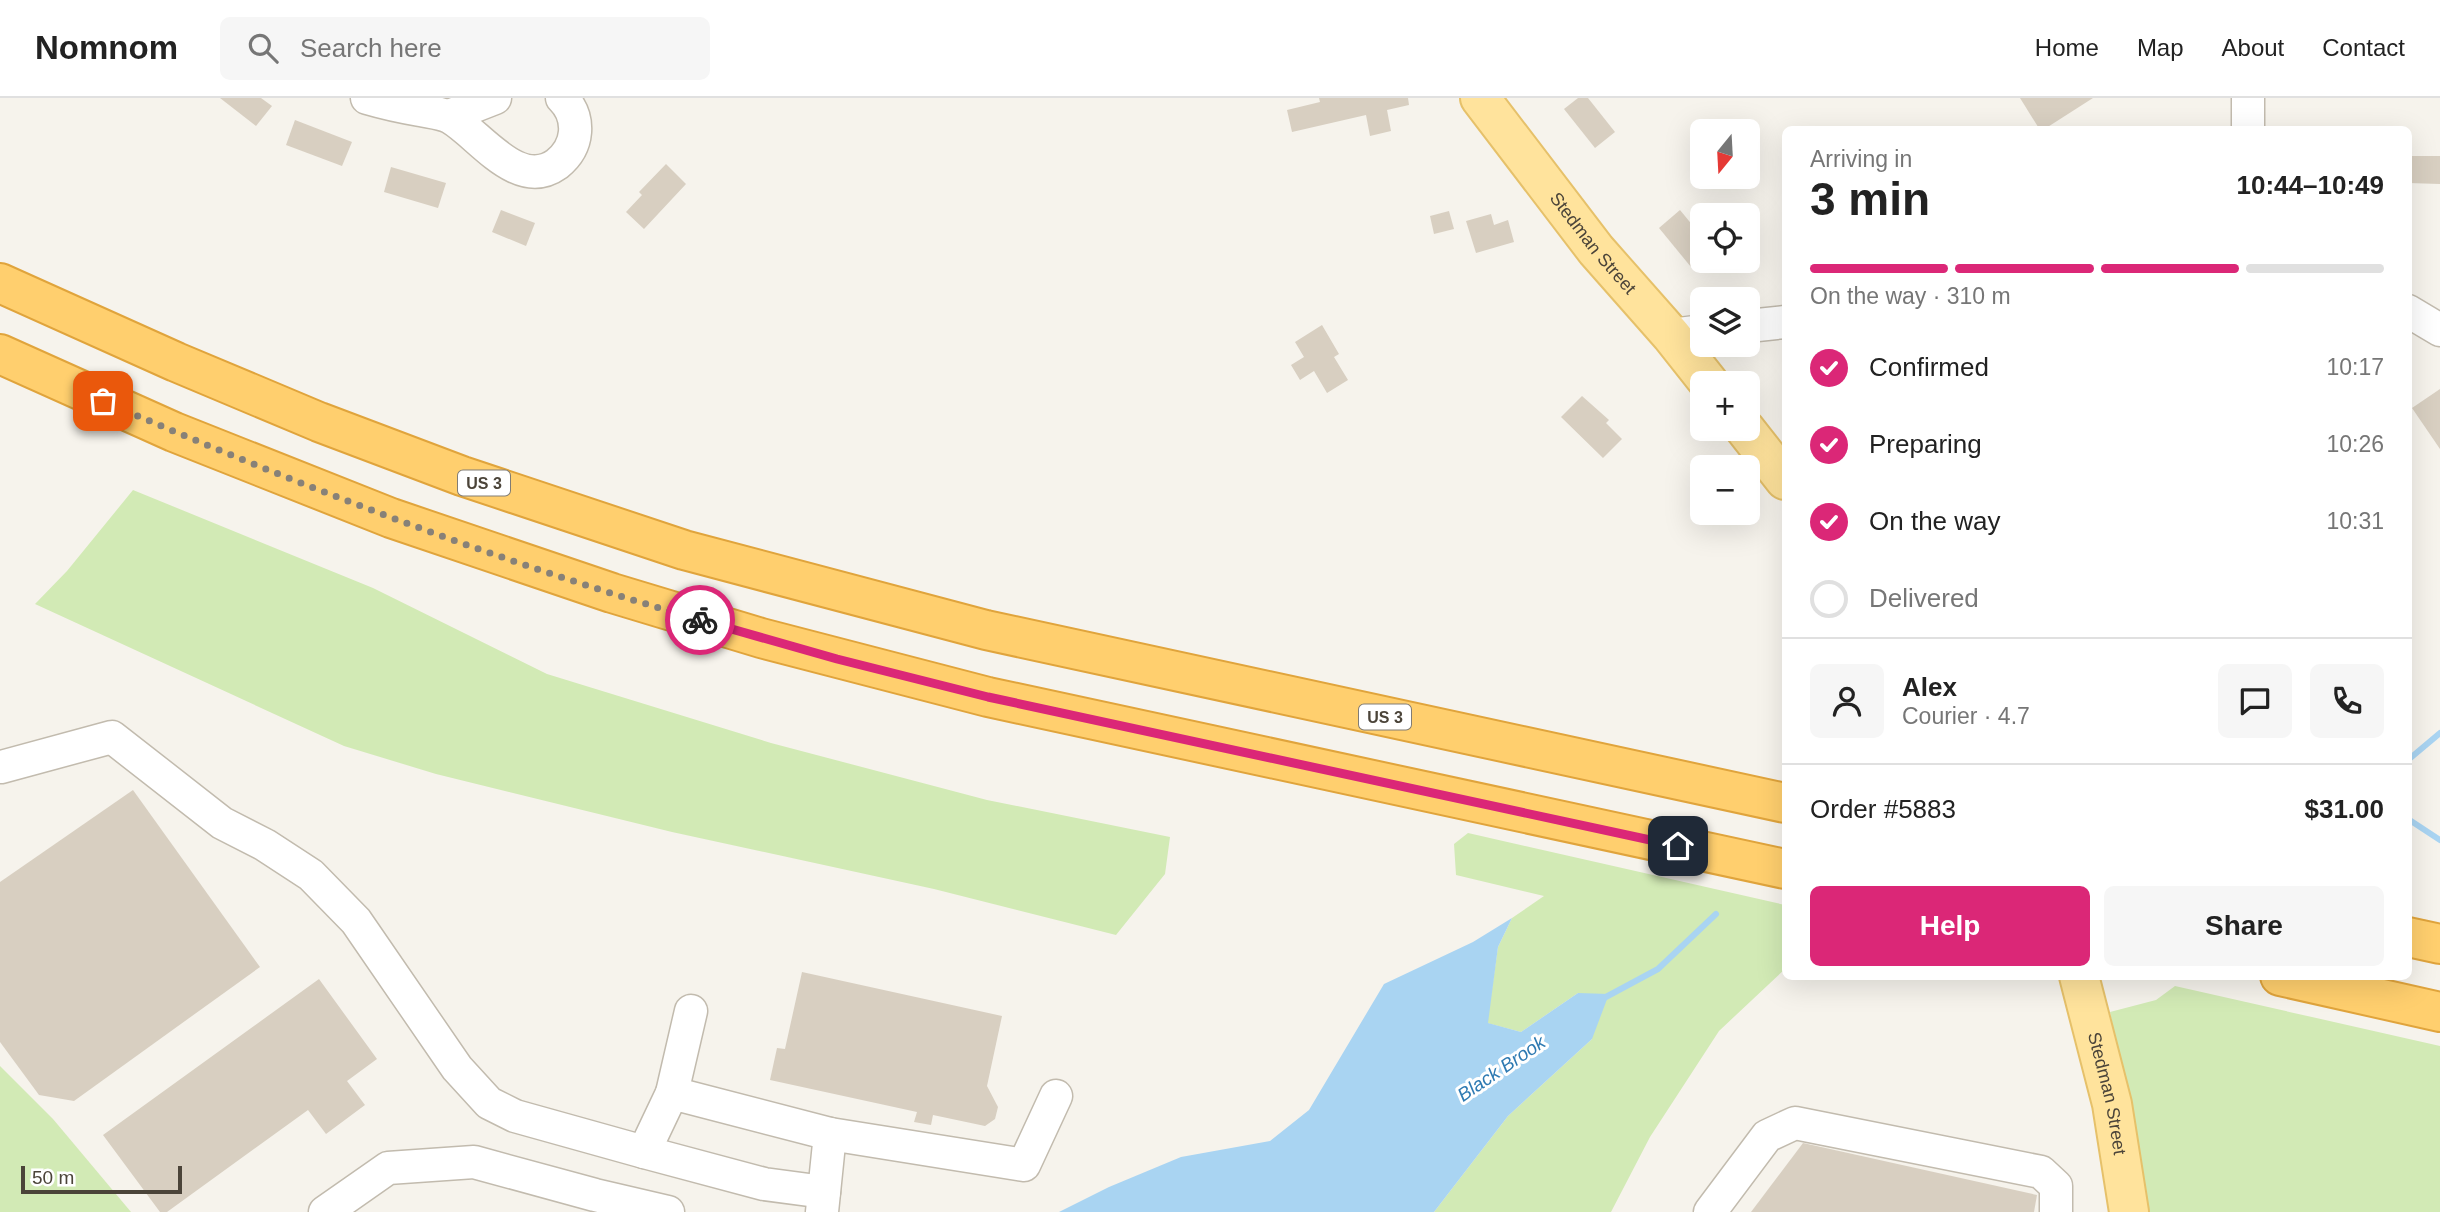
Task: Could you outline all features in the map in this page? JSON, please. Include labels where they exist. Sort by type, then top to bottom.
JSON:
[{"type":"highway","name":"US 3","points":[[0,283],[176,362],[319,422],[462,476],[684,550],[986,631],[1782,802]]},
{"type":"highway","points":[[0,354],[174,432],[391,518],[612,593],[761,638],[988,697],[1782,868]]},
{"type":"highway","points":[[2412,938],[2440,944]]},
{"type":"highway","points":[[2298,980],[2440,1012]]},
{"type":"main road","name":"Stedman Street","points":[[1480,98],[1596,250],[1687,333],[1704,371]]},
{"type":"main road","points":[[1754,441],[1782,476]]},
{"type":"main road","name":"Stedman Street","points":[[2084,992],[2112,1104],[2129,1212]]},
{"type":"street","points":[[367,98],[449,116],[508,163],[524,170],[543,170],[559,162],[571,148],[575,130],[572,111],[562,98]]},
{"type":"street","points":[[449,116],[495,98]]},
{"type":"street","points":[[2248,98],[2248,126]]},
{"type":"street","points":[[2412,313],[2440,330]]},
{"type":"street","points":[[1760,324],[1782,321]]},
{"type":"street","points":[[1,767],[112,737],[222,823],[265,845],[311,876],[356,921],[457,1068],[489,1103],[515,1116],[644,1152],[765,1198],[823,1202],[830,1134]]},
{"type":"street","points":[[644,1152],[672,1093],[691,1011]]},
{"type":"street","points":[[672,1093],[830,1134],[1024,1165],[1056,1096]]},
{"type":"street","points":[[1710,1212],[1767,1136],[1795,1123],[2041,1172],[2056,1186],[2056,1212]]},
{"type":"street","points":[[325,1212],[388,1168],[474,1162],[668,1212]]},
{"type":"green space","points":[[133,490],[373,588],[547,674],[771,743],[987,800],[1170,837],[1165,874],[1116,935],[934,889],[672,832],[436,774],[344,746],[35,604],[67,571]]},
{"type":"green space","points":[[1468,833],[1782,904],[1782,972],[1719,1031],[1650,1137],[1611,1212],[1434,1212],[1508,1116],[1592,1039],[1578,993],[1521,1032],[1487,1023],[1498,947],[1512,918],[1544,896],[1456,875],[1454,844]]},
{"type":"green space","points":[[2175,986],[2440,1046],[2440,1212],[2141,1212],[2138,1153],[2110,1012],[2156,1000]]},
{"type":"green space","points":[[0,1066],[53,1119],[131,1212],[0,1212]]},
{"type":"water","points":[[1512,918],[1498,947],[1488,1023],[1521,1032],[1578,993],[1609,994],[1592,1039],[1508,1116],[1434,1212],[1059,1212],[1109,1187],[1181,1157],[1270,1141],[1309,1110],[1384,984],[1473,942]]},
{"type":"building","points":[[220,98],[261,98],[272,106],[256,126]]},
{"type":"building","points":[[1319,98],[1408,98],[1409,105],[1387,110],[1391,131],[1370,136],[1366,115],[1292,132],[1287,110],[1320,102]]},
{"type":"building","points":[[1578,98],[1588,98],[1615,132],[1595,148],[1564,109]]},
{"type":"building","points":[[2020,98],[2093,98],[2049,126],[2038,126]]},
{"type":"building","points":[[295,120],[352,142],[342,166],[286,145]]},
{"type":"building","points":[[2412,156],[2440,156],[2440,184],[2412,183]]},
{"type":"building","points":[[666,164],[686,184],[644,229],[626,212],[642,195],[639,192]]},
{"type":"building","points":[[391,167],[446,183],[438,208],[384,192]]},
{"type":"building","points":[[501,210],[535,223],[526,246],[492,232]]},
{"type":"building","points":[[1680,210],[1690,222],[1690,266],[1659,228]]},
{"type":"building","points":[[1449,211],[1454,229],[1434,234],[1430,216]]},
{"type":"building","points":[[1491,214],[1494,225],[1508,220],[1514,242],[1476,253],[1466,221]]},
{"type":"building","points":[[1322,325],[1339,354],[1334,357],[1348,380],[1327,393],[1314,371],[1300,380],[1291,365],[1304,357],[1295,342]]},
{"type":"building","points":[[2440,389],[2440,449],[2412,408]]},
{"type":"building","points":[[1582,396],[1609,420],[1606,423],[1622,439],[1603,458],[1561,417]]},
{"type":"building","points":[[133,790],[260,967],[74,1101],[39,1095],[0,1042],[0,882]]},
{"type":"building","points":[[802,972],[1002,1016],[987,1086],[998,1107],[995,1119],[985,1126],[933,1115],[931,1125],[914,1122],[917,1112],[770,1080],[777,1048],[785,1049]]},
{"type":"building","points":[[319,979],[377,1059],[347,1081],[365,1105],[326,1134],[308,1110],[167,1212],[160,1212],[103,1135]]},
{"type":"building","points":[[1803,1143],[2037,1195],[2034,1212],[1751,1212]]},
{"type":"waterway","name":"Black Brook","points":[[2412,757],[2440,733]]},
{"type":"waterway","points":[[2412,822],[2440,840]]},
{"type":"waterway","name":"Black Brook","points":[[1604,998],[1658,969],[1716,914]]},
{"type":"way so far","points":[[103,401],[391,518],[562,577],[700,620]]},
{"type":"route","points":[[700,620],[837,659],[988,697],[1678,846]]}]
